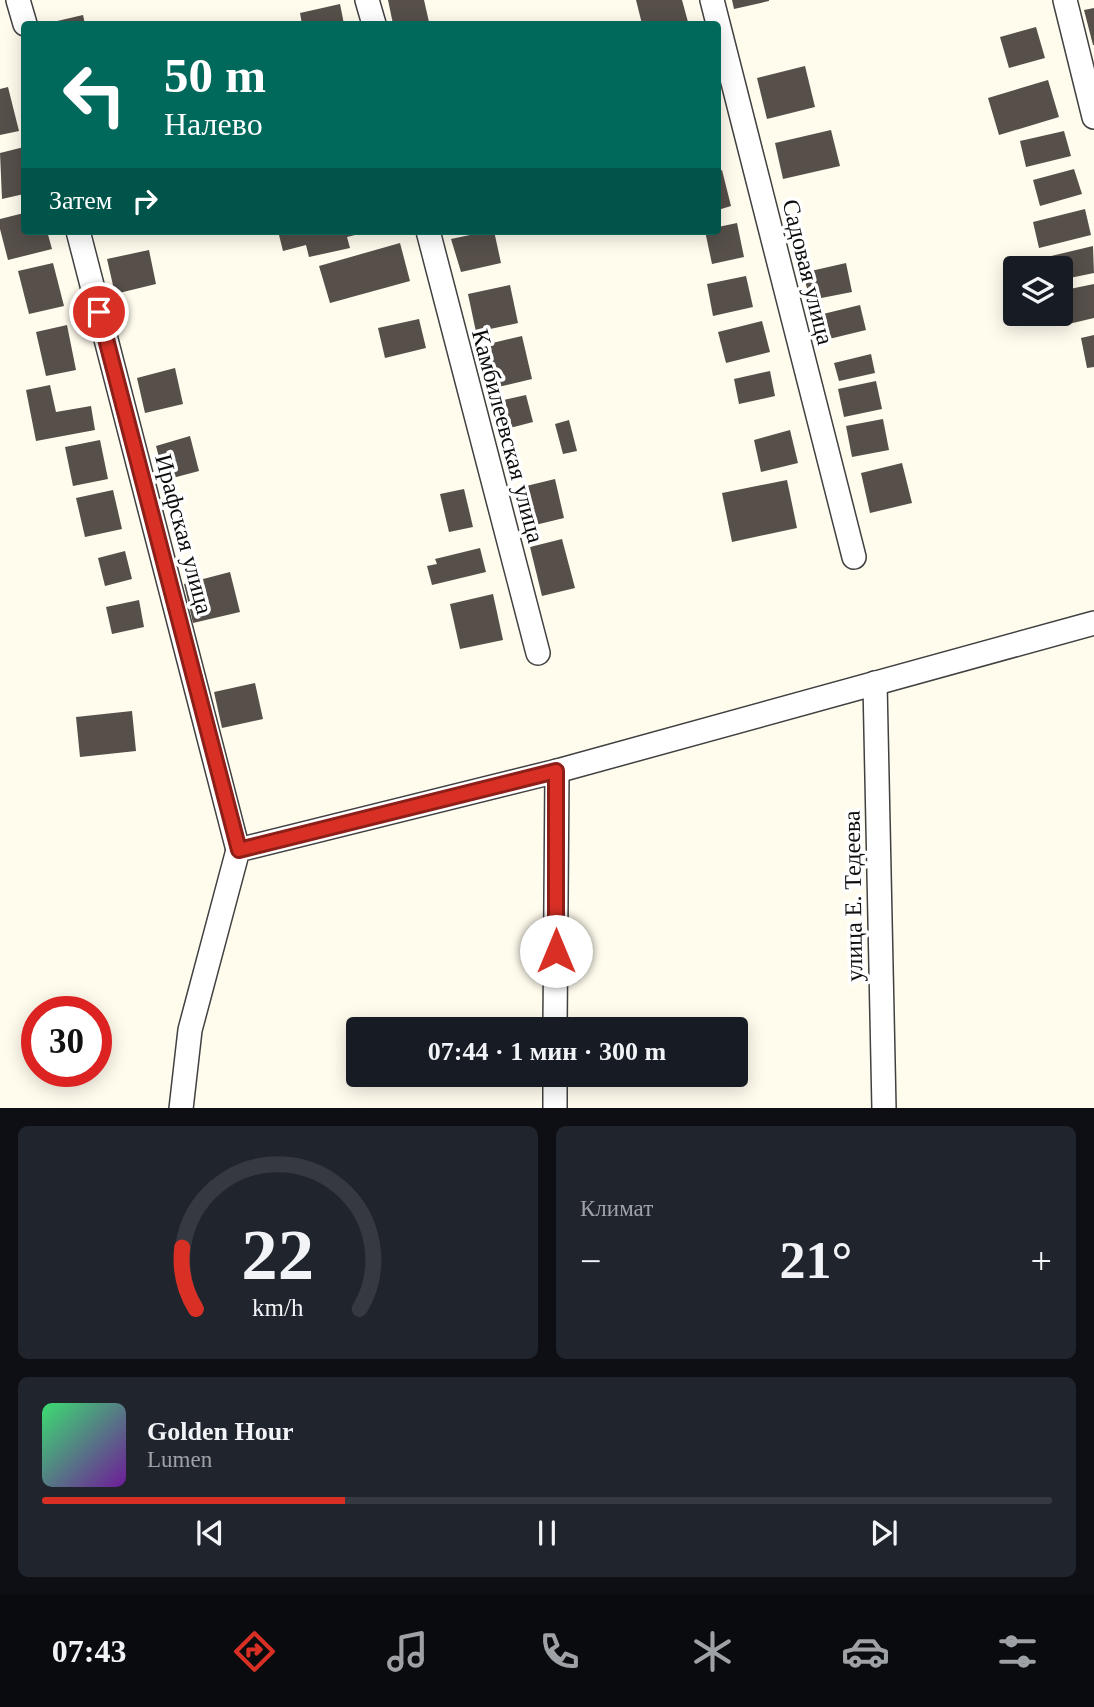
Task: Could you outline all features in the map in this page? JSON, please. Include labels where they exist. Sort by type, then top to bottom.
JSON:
[{"type":"street","points":[[18,0],[23,21]]},
{"type":"street","points":[[367,0],[373,21]]},
{"type":"street","name":"Садовая улица","points":[[712,0],[717,21]]},
{"type":"street","points":[[1065,0],[1094,117]]},
{"type":"street","name":"Садовая улица","points":[[721,35],[854,557]]},
{"type":"street","name":"Ирафская улица","points":[[79,235],[239,850]]},
{"type":"street","name":"Камбилеевская улица","points":[[429,235],[538,653]]},
{"type":"street","points":[[181,1108],[190,1030],[239,850],[556,771],[1094,623]]},
{"type":"street","name":"улица Е. Тедеева","points":[[874,683],[884,1108]]},
{"type":"street","points":[[555,1017],[556,771]]},
{"type":"street","points":[[555,1087],[555,1108]]},
{"type":"building","points":[[388,0],[424,0],[429,21],[392,21]]},
{"type":"building","points":[[636,0],[682,0],[688,21],[641,21]]},
{"type":"building","points":[[732,0],[769,0],[769,1],[734,9]]},
{"type":"building","points":[[340,4],[343,21],[301,21],[300,13]]},
{"type":"building","points":[[1094,8],[1094,45],[1093,45],[1084,10]]},
{"type":"building","points":[[83,15],[84,21],[57,21]]},
{"type":"building","points":[[1036,27],[1045,58],[1009,68],[1000,37]]},
{"type":"building","points":[[805,66],[815,107],[767,119],[757,78]]},
{"type":"building","points":[[1048,80],[1059,117],[999,135],[988,98]]},
{"type":"building","points":[[8,87],[19,131],[0,135],[0,89]]},
{"type":"building","points":[[831,130],[840,166],[783,179],[775,143]]},
{"type":"building","points":[[1064,131],[1071,156],[1026,167],[1020,141]]},
{"type":"building","points":[[21,148],[21,195],[2,199],[0,153]]},
{"type":"building","points":[[1074,169],[1082,194],[1040,206],[1033,180]]},
{"type":"building","points":[[721,170],[731,206],[721,209]]},
{"type":"building","points":[[1085,209],[1091,235],[1039,248],[1033,222]]},
{"type":"building","points":[[21,214],[21,235],[48,235],[52,249],[8,260],[0,219]]},
{"type":"building","points":[[737,223],[744,257],[712,264],[706,235],[721,235],[721,226]]},
{"type":"building","points":[[279,235],[355,235],[347,237],[350,248],[309,257],[306,245],[283,251]]},
{"type":"building","points":[[470,235],[495,235],[501,263],[461,272],[451,239]]},
{"type":"building","points":[[400,243],[410,281],[330,303],[319,266]]},
{"type":"building","points":[[1093,246],[1094,273],[1073,277],[1073,256],[1051,256]]},
{"type":"building","points":[[149,250],[156,284],[115,294],[107,259]]},
{"type":"building","points":[[53,263],[64,306],[29,314],[18,271]]},
{"type":"building","points":[[846,263],[852,292],[811,300],[802,273]]},
{"type":"building","points":[[746,276],[753,307],[713,316],[707,284]]},
{"type":"building","points":[[1094,284],[1094,318],[1073,323],[1073,288]]},
{"type":"building","points":[[510,285],[518,323],[476,332],[468,294]]},
{"type":"building","points":[[860,305],[866,330],[829,339],[823,314]]},
{"type":"building","points":[[419,319],[426,348],[385,358],[378,328]]},
{"type":"building","points":[[762,321],[770,352],[726,363],[718,332]]},
{"type":"building","points":[[67,325],[76,370],[46,376],[36,332]]},
{"type":"building","points":[[1094,335],[1094,367],[1087,368],[1081,338]]},
{"type":"building","points":[[522,336],[532,379],[490,389],[480,346]]},
{"type":"building","points":[[871,354],[875,373],[839,381],[834,363]]},
{"type":"building","points":[[175,368],[183,404],[145,413],[137,378]]},
{"type":"building","points":[[770,371],[775,396],[739,404],[734,379]]},
{"type":"building","points":[[876,381],[882,409],[844,417],[838,389]]},
{"type":"building","points":[[50,385],[56,412],[91,406],[95,430],[36,441],[26,390]]},
{"type":"building","points":[[526,395],[533,422],[502,430],[495,402]]},
{"type":"building","points":[[883,419],[889,450],[852,457],[846,426]]},
{"type":"building","points":[[569,420],[577,451],[563,454],[555,424]]},
{"type":"building","points":[[790,430],[798,463],[761,472],[754,440]]},
{"type":"building","points":[[190,436],[199,471],[165,480],[156,446]]},
{"type":"building","points":[[100,440],[108,479],[73,486],[65,447]]},
{"type":"building","points":[[902,463],[912,503],[870,513],[861,473]]},
{"type":"building","points":[[555,479],[564,518],[527,527],[518,488]]},
{"type":"building","points":[[787,480],[797,528],[732,542],[722,493]]},
{"type":"building","points":[[464,489],[473,527],[449,532],[440,494]]},
{"type":"building","points":[[113,490],[122,529],[85,537],[76,498]]},
{"type":"building","points":[[562,539],[575,588],[542,596],[530,547]]},
{"type":"building","points":[[480,548],[486,572],[432,585],[427,566],[437,564],[435,559]]},
{"type":"building","points":[[125,551],[132,579],[105,586],[98,558]]},
{"type":"building","points":[[230,572],[240,612],[193,623],[184,584]]},
{"type":"building","points":[[493,594],[503,640],[460,649],[450,604]]},
{"type":"building","points":[[139,600],[144,627],[112,634],[106,607]]},
{"type":"building","points":[[255,683],[263,719],[222,728],[214,692]]},
{"type":"building","points":[[132,711],[136,751],[80,757],[76,717]]},
{"type":"route","points":[[99,312],[239,850],[556,771],[556,951]]}]
